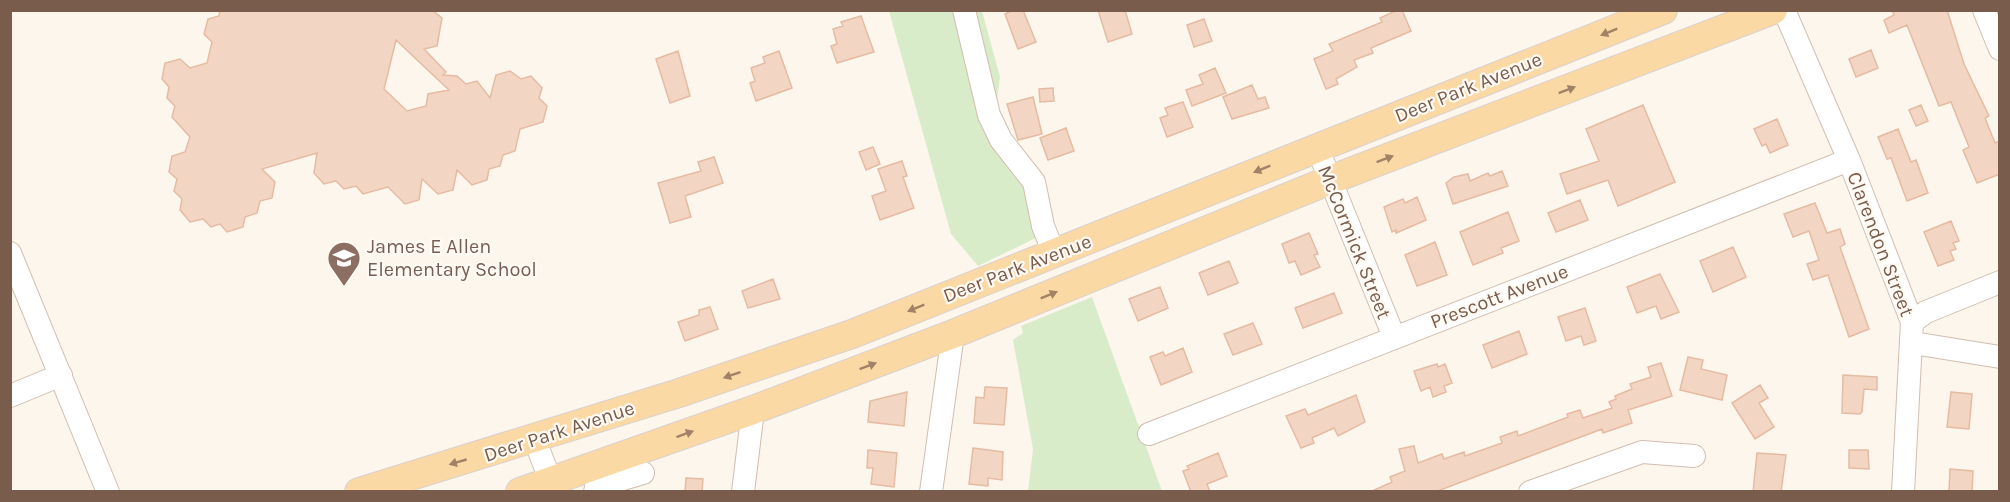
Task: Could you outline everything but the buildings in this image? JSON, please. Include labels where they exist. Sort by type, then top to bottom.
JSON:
[{"type":"main road","name":"Deer Park Avenue","points":[[359,492],[679,393],[852,334],[1663,10]]},
{"type":"main road","name":"Deer Park Avenue","points":[[520,492],[593,483],[643,471],[753,410],[953,334],[1330,180],[1773,10]]},
{"type":"street","points":[[964,10],[989,115],[1001,140],[1034,182],[1043,226],[1054,253]]},
{"type":"street","name":"Clarendon Street","points":[[1784,10],[1849,160],[1913,333],[1903,492]]},
{"type":"street","points":[[1984,10],[2000,49]]},
{"type":"street","name":"McCormick Street","points":[[1317,147],[1394,337]]},
{"type":"street","name":"Prescott Avenue","points":[[1149,434],[1849,160]]},
{"type":"street","points":[[10,253],[108,492]]},
{"type":"street","points":[[2000,282],[1926,312],[1913,333],[2000,357]]},
{"type":"street","points":[[931,492],[953,334]]},
{"type":"street","points":[[10,396],[61,375]]},
{"type":"street","points":[[743,492],[753,410]]},
{"type":"street","points":[[534,438],[553,487]]},
{"type":"street","points":[[1530,492],[1642,452],[1694,456]]},
{"type":"green space","points":[[889,11],[982,11],[1000,77],[993,131],[1031,193],[1040,236],[978,266],[951,234]]},
{"type":"green space","points":[[1092,297],[1162,491],[1028,491],[1033,449],[1013,340],[1023,333],[1021,326]]},
{"type":"place","name":"James E Allen Elementary School","points":[[344,287]]}]
